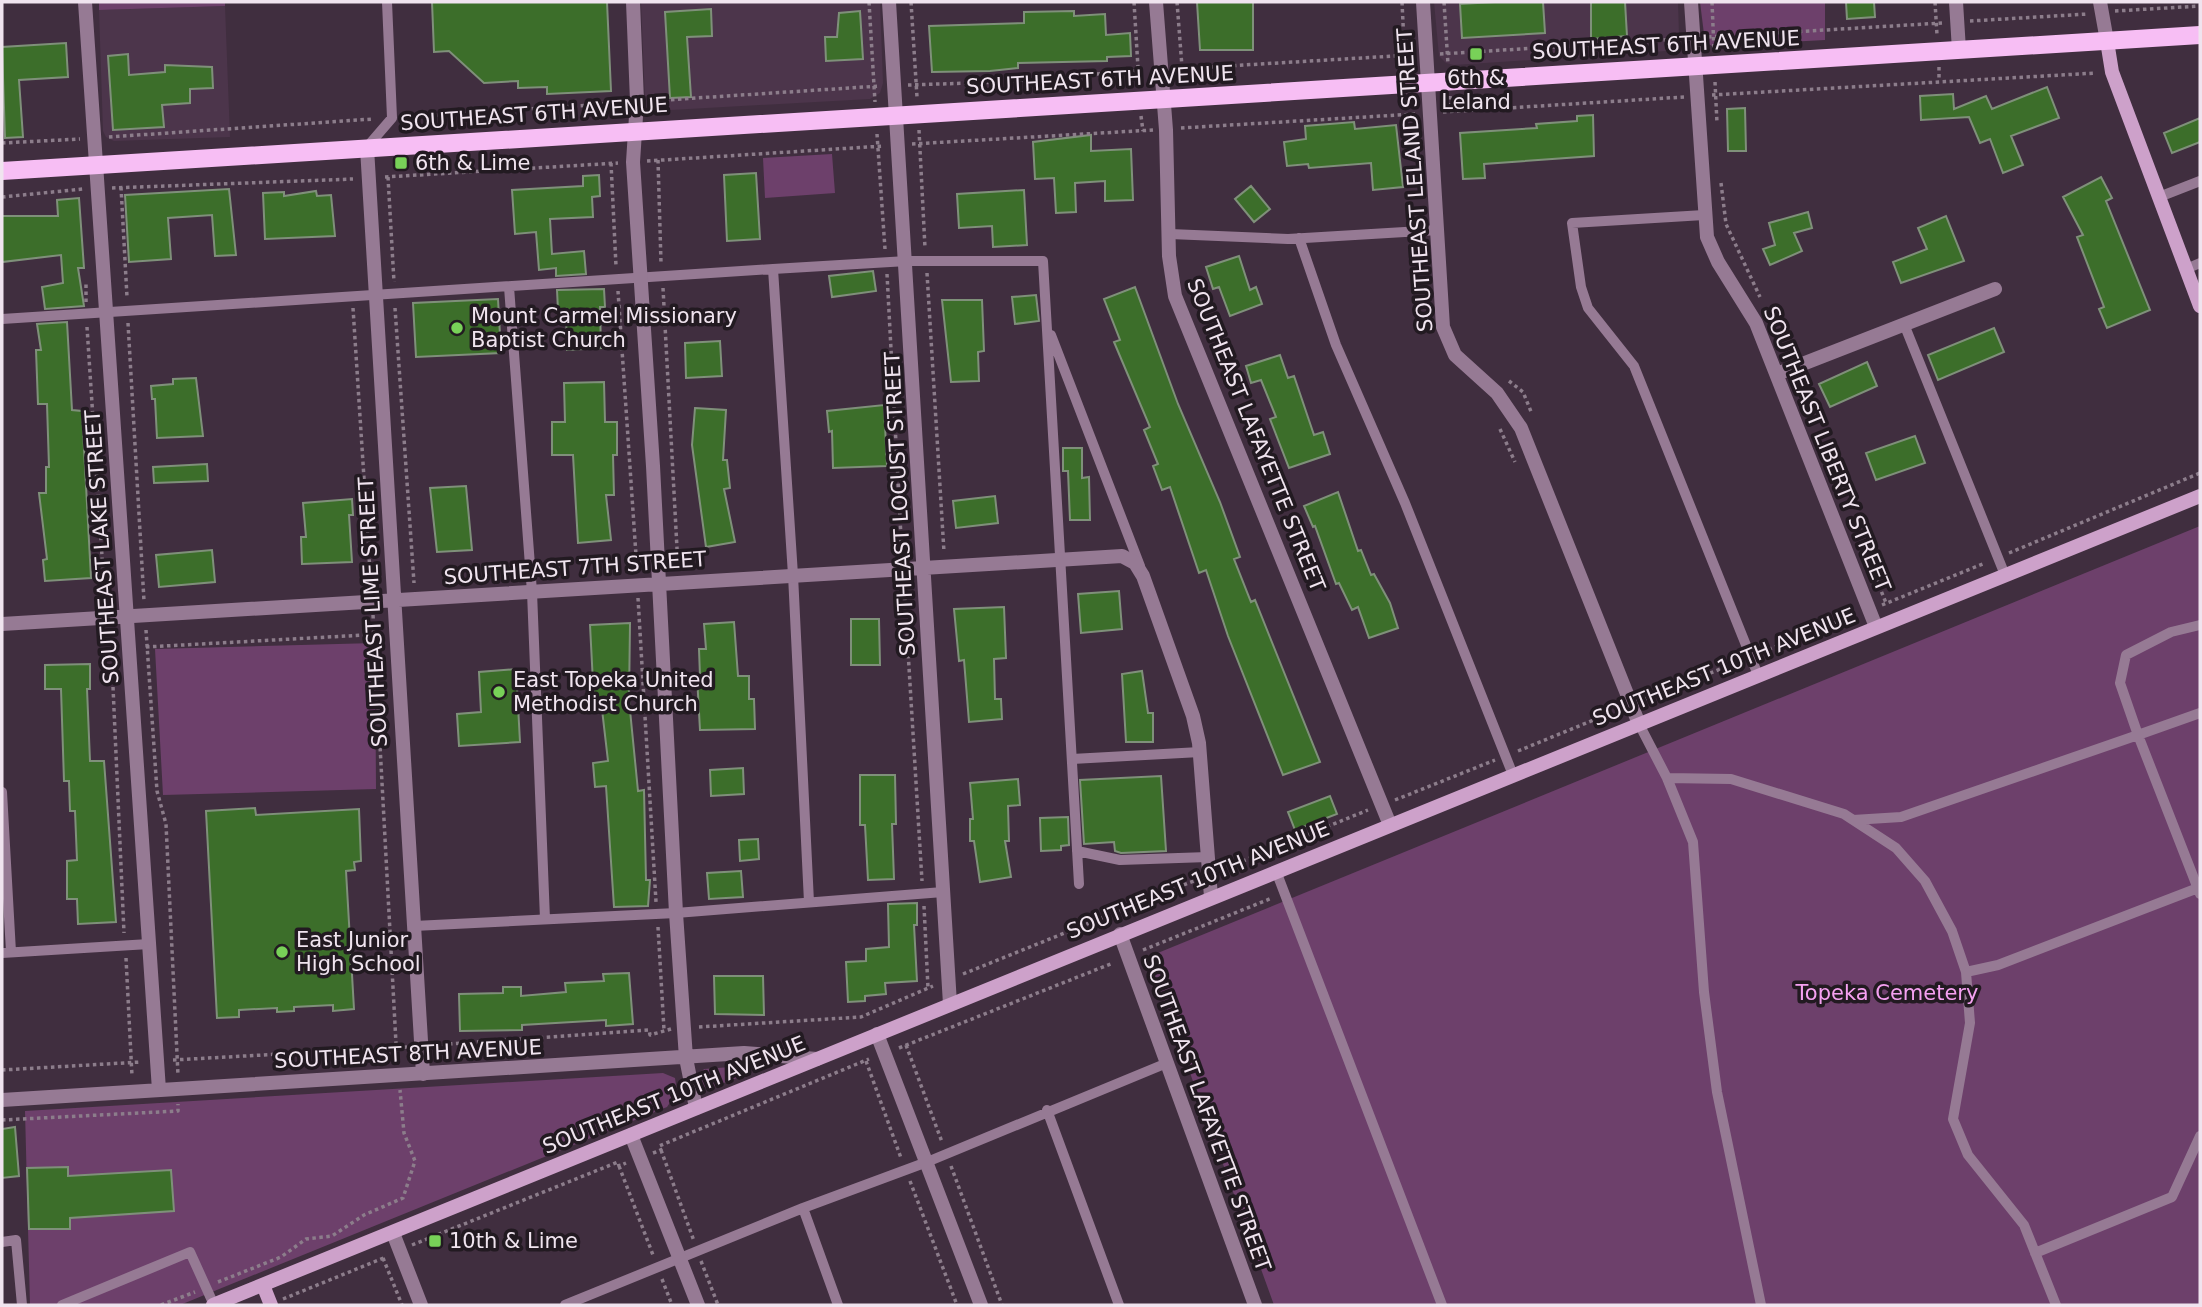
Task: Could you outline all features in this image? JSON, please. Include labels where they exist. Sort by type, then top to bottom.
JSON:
[{"type":"main road","name":"SOUTHEAST 6TH AVENUE","points":[[2,170],[2200,35]]},
{"type":"main road","points":[[2107,41],[2112,72],[2200,306]]},
{"type":"main road","name":"SOUTHEAST 10TH AVENUE","points":[[214,1305],[2200,496]]},
{"type":"main road","points":[[263,1285],[271,1305]]},
{"type":"street","name":"SOUTHEAST LAKE STREET","points":[[85,2],[159,1090]]},
{"type":"street","points":[[633,2],[637,102],[632,162],[660,583],[676,912],[686,1058],[696,1108]]},
{"type":"street","name":"SOUTHEAST LOCUST STREET","points":[[889,2],[926,567],[950,1004]]},
{"type":"street","name":"SOUTHEAST LAFAYETTE STREET","points":[[1156,2],[1166,130],[1169,256],[1175,296],[1390,825]]},
{"type":"street","name":"SOUTHEAST LELAND STREET","points":[[1423,2],[1443,327],[1448,343],[1464,366],[1497,393],[1521,428],[1639,724]]},
{"type":"street","name":"SOUTHEAST LIBERTY STREET","points":[[1691,2],[1703,215],[1712,250],[1756,323],[1876,627]]},
{"type":"street","points":[[1956,2],[1959,50]]},
{"type":"street","points":[[2100,2],[2107,41]]},
{"type":"street","name":"SOUTHEAST LIME STREET","points":[[367,148],[423,1074]]},
{"type":"street","points":[[1777,374],[1995,289]]},
{"type":"street","name":"SOUTHEAST 7TH STREET","points":[[2,624],[1060,558],[1122,556],[1135,564],[1143,576]]},
{"type":"street","points":[[1143,576],[1193,716],[1200,752],[1211,897]]},
{"type":"street","name":"SOUTHEAST LAFAYETTE STREET","points":[[1120,934],[1255,1305]]},
{"type":"street","points":[[877,1034],[981,1305]]},
{"type":"street","name":"SOUTHEAST 8TH AVENUE","points":[[2,1100],[744,1053],[817,1059]]},
{"type":"street","points":[[631,1135],[698,1305]]},
{"type":"street","points":[[393,1233],[421,1305]]},
{"type":"lane","points":[[367,148],[392,118],[387,2]]},
{"type":"lane","points":[[2159,197],[2200,181]]},
{"type":"lane","points":[[1703,215],[1572,223],[1581,287],[1588,308],[1634,366],[1758,675]]},
{"type":"lane","points":[[1170,234],[1299,238],[1437,230]]},
{"type":"lane","points":[[1299,238],[1336,345],[1405,503],[1513,775]]},
{"type":"lane","points":[[2,319],[886,262],[1043,261],[1079,884]]},
{"type":"lane","points":[[2186,269],[2200,263]]},
{"type":"lane","points":[[773,269],[793,575],[809,902]]},
{"type":"lane","points":[[509,287],[531,592],[545,919]]},
{"type":"lane","points":[[1904,324],[2005,575]]},
{"type":"lane","points":[[1047,325],[1143,576]]},
{"type":"lane","points":[[1966,972],[1998,965],[2199,891],[2120,683],[2126,655],[2171,632],[2200,625]]},
{"type":"lane","points":[[1853,820],[1900,817],[2200,713]]},
{"type":"lane","points":[[1639,724],[1667,778],[1693,842],[1704,992],[1717,1092],[1761,1305]]},
{"type":"lane","points":[[1072,759],[1200,752]]},
{"type":"lane","points":[[1667,778],[1731,779],[1788,795],[1853,820],[1896,848],[1925,881],[1952,930],[1966,972],[1970,1023],[1958,1077],[1953,1119],[1968,1155],[2024,1225],[2056,1305]]},
{"type":"lane","points":[[2,792],[6,953],[149,944]]},
{"type":"lane","points":[[1077,851],[1120,860],[1208,857]]},
{"type":"lane","points":[[1276,871],[1442,1305]]},
{"type":"lane","points":[[414,926],[676,912],[943,892]]},
{"type":"lane","points":[[565,1305],[803,1208],[927,1162],[1047,1110],[1167,1063]]},
{"type":"lane","points":[[1047,1110],[1119,1305]]},
{"type":"lane","points":[[2035,1253],[2172,1197],[2200,1136]]},
{"type":"lane","points":[[803,1208],[838,1305]]},
{"type":"lane","points":[[2,1242],[16,1240],[22,1305]]},
{"type":"lane","points":[[62,1305],[190,1252],[214,1305]]},
{"type":"path","points":[[869,2],[928,988]]},
{"type":"path","points":[[911,2],[945,565]]},
{"type":"path","points":[[1134,2],[1143,131]]},
{"type":"path","points":[[1177,2],[1186,128]]},
{"type":"path","points":[[1402,2],[1405,64]]},
{"type":"path","points":[[1444,2],[1451,111]]},
{"type":"path","points":[[1712,2],[1717,135]]},
{"type":"path","points":[[2114,12],[2200,6]]},
{"type":"path","points":[[2,143],[874,86],[1002,82],[1138,70],[2088,14]]},
{"type":"path","points":[[2,197],[82,189],[388,177],[2112,72]]},
{"type":"path","points":[[658,160],[679,582]]},
{"type":"path","points":[[611,163],[664,1030]]},
{"type":"path","points":[[1720,174],[1726,224],[1765,308]]},
{"type":"path","points":[[388,177],[415,599]]},
{"type":"path","points":[[121,187],[147,647],[157,791],[166,824],[178,1060]]},
{"type":"path","points":[[82,189],[83,202]]},
{"type":"path","points":[[86,277],[105,604]]},
{"type":"path","points":[[161,1305],[281,1257],[306,1238],[332,1236],[364,1215],[403,1198],[415,1161],[404,1133],[398,1075],[353,298]]},
{"type":"path","points":[[1496,418],[1515,462]]},
{"type":"path","points":[[1866,553],[1886,603]]},
{"type":"path","points":[[130,648],[395,633]]},
{"type":"path","points":[[113,687],[133,1092]]},
{"type":"path","points":[[718,1305],[659,1146],[1285,893]]},
{"type":"path","points":[[906,1045],[1002,1305]]},
{"type":"path","points":[[2,1070],[157,1061]]},
{"type":"path","points":[[619,1166],[661,1150]]},
{"type":"path","points":[[271,1305],[618,1162],[672,1305]]},
{"type":"path","points":[[383,1258],[401,1305]]},
{"type":"shaded area","points":[[641,2],[880,2],[883,83],[880,93],[870,99],[653,111],[646,107],[645,100]]},
{"type":"shaded area","points":[[1434,2],[1678,2],[1679,35],[1666,51],[1454,65],[1446,63],[1439,56]]},
{"type":"shaded area","points":[[225,6],[230,137],[114,141],[106,137],[103,131],[99,10]]},
{"type":"green space","points":[[99,2],[225,2],[225,6],[99,10]]},
{"type":"green space","points":[[1700,2],[1825,2],[1825,40],[1712,46],[1705,42]]},
{"type":"green space","points":[[832,154],[835,193],[765,198],[763,158]]},
{"type":"green space","name":"Topeka Cemetery","points":[[2200,526],[2200,1305],[1274,1305],[1148,957]]},
{"type":"green space","points":[[375,643],[376,789],[163,795],[155,649]]},
{"type":"green space","points":[[744,1066],[745,1075],[708,1089],[700,1084],[698,1076],[704,1069]]},
{"type":"green space","points":[[663,1073],[675,1078],[677,1092],[667,1107],[180,1305],[30,1305],[25,1111]]},
{"type":"building","points":[[432,2],[607,2],[611,91],[547,94],[547,87],[518,88],[518,81],[484,83],[449,51],[434,52]]},
{"type":"building","points":[[1197,2],[1253,2],[1253,50],[1200,50]]},
{"type":"building","points":[[1543,2],[1545,33],[1462,38],[1460,4]]},
{"type":"building","points":[[1591,2],[1625,2],[1627,36],[1591,39]]},
{"type":"building","points":[[1846,2],[1874,2],[1875,17],[1847,19]]},
{"type":"building","points":[[711,9],[712,36],[687,37],[691,97],[670,98],[665,12]]},
{"type":"building","points":[[860,11],[863,59],[826,61],[825,37],[837,37],[839,13]]},
{"type":"building","points":[[1074,11],[1074,16],[1105,14],[1106,35],[1130,33],[1131,56],[1107,57],[1107,61],[1018,63],[1018,68],[990,71],[932,72],[929,26],[1024,23],[1024,12]]},
{"type":"building","points":[[66,43],[68,77],[19,80],[23,137],[5,138],[2,47]]},
{"type":"building","points":[[128,54],[129,75],[165,72],[165,65],[212,67],[213,88],[190,89],[190,103],[162,105],[164,127],[113,130],[108,56]]},
{"type":"building","points":[[2047,87],[2059,118],[2011,136],[2023,165],[2003,173],[1990,139],[1980,143],[1969,117],[1921,120],[1920,96],[1953,94],[1954,109],[1986,96],[1992,109]]},
{"type":"building","points":[[1745,108],[1746,151],[1728,151],[1727,109]]},
{"type":"building","points":[[1593,115],[1594,156],[1484,164],[1485,178],[1463,179],[1460,133],[1537,128],[1536,124],[1577,121],[1577,116]]},
{"type":"building","points":[[2200,118],[2200,142],[2172,153],[2164,133]]},
{"type":"building","points":[[1354,122],[1355,129],[1396,125],[1403,187],[1373,190],[1371,163],[1309,168],[1308,164],[1287,166],[1284,142],[1306,139],[1305,126]]},
{"type":"building","points":[[1091,135],[1091,151],[1131,149],[1133,200],[1105,201],[1105,181],[1075,183],[1076,212],[1056,213],[1054,178],[1035,179],[1033,142]]},
{"type":"building","points":[[756,173],[760,239],[727,241],[724,175]]},
{"type":"building","points":[[599,175],[600,196],[592,197],[593,217],[550,219],[552,254],[584,251],[586,274],[556,276],[556,268],[539,270],[536,232],[515,234],[512,190],[583,186],[583,176]]},
{"type":"building","points":[[2101,177],[2112,198],[2106,201],[2150,310],[2107,328],[2099,309],[2104,307],[2077,237],[2083,235],[2063,197]]},
{"type":"building","points":[[1251,186],[1270,209],[1254,222],[1235,199]]},
{"type":"building","points":[[229,189],[236,255],[215,256],[212,215],[168,218],[171,259],[129,262],[125,195]]},
{"type":"building","points":[[1024,190],[1027,245],[993,247],[992,226],[959,228],[957,194]]},
{"type":"building","points":[[316,191],[317,196],[331,195],[335,236],[265,239],[263,193],[284,192],[284,196]]},
{"type":"building","points":[[79,198],[84,268],[78,268],[84,306],[45,309],[42,287],[63,283],[61,255],[2,262],[2,216],[58,216],[57,200]]},
{"type":"building","points":[[1808,212],[1812,228],[1794,233],[1802,251],[1770,265],[1763,249],[1775,245],[1769,223]]},
{"type":"building","points":[[1946,216],[1964,261],[1901,283],[1893,262],[1927,249],[1918,228]]},
{"type":"building","points":[[1239,256],[1250,290],[1256,287],[1262,304],[1230,316],[1219,287],[1213,289],[1206,267]]},
{"type":"building","points":[[873,271],[876,291],[832,297],[829,276]]},
{"type":"building","points":[[1135,287],[1178,404],[1220,502],[1240,557],[1234,559],[1251,602],[1255,600],[1320,762],[1283,775],[1228,636],[1206,570],[1199,573],[1170,487],[1162,490],[1153,466],[1158,464],[1144,430],[1150,427],[1114,342],[1120,340],[1104,299]]},
{"type":"building","points":[[604,289],[605,307],[600,307],[601,348],[567,350],[566,309],[558,310],[557,290]]},
{"type":"building","points":[[1036,295],[1039,321],[1015,324],[1012,297]]},
{"type":"building","name":"Mount Carmel Missionary Baptist Church","points":[[498,299],[501,353],[416,357],[413,303]]},
{"type":"building","points":[[942,300],[982,300],[984,351],[978,352],[979,381],[951,382]]},
{"type":"building","points":[[67,322],[72,410],[82,411],[91,578],[45,581],[43,560],[47,559],[39,493],[46,493],[46,467],[49,467],[47,404],[38,404],[36,350],[41,350],[37,324]]},
{"type":"building","points":[[1994,328],[2004,352],[1938,380],[1928,355]]},
{"type":"building","points":[[720,341],[722,376],[686,378],[685,343]]},
{"type":"building","points":[[1280,355],[1288,378],[1294,376],[1314,435],[1323,432],[1330,454],[1289,468],[1270,419],[1276,417],[1261,380],[1251,383],[1246,366]]},
{"type":"building","points":[[1867,362],[1877,386],[1830,407],[1819,384]]},
{"type":"building","points":[[196,378],[203,436],[157,438],[155,399],[152,399],[151,386],[173,384],[173,379]]},
{"type":"building","points":[[604,382],[605,422],[617,422],[617,455],[613,455],[614,495],[606,495],[611,540],[578,543],[573,455],[552,455],[552,422],[565,422],[564,383]]},
{"type":"building","points":[[884,405],[887,466],[833,468],[832,431],[829,432],[827,411]]},
{"type":"building","points":[[695,408],[726,410],[723,460],[727,460],[730,488],[724,489],[735,542],[706,547],[692,445]]},
{"type":"building","points":[[1915,436],[1925,463],[1876,480],[1866,453]]},
{"type":"building","points":[[1063,448],[1082,448],[1082,478],[1089,477],[1090,520],[1070,520],[1068,471],[1063,471]]},
{"type":"building","points":[[207,464],[208,481],[154,483],[153,467]]},
{"type":"building","points":[[466,486],[472,550],[437,552],[430,488]]},
{"type":"building","points":[[1338,492],[1358,551],[1361,550],[1371,575],[1374,574],[1390,603],[1398,628],[1369,638],[1358,607],[1352,610],[1339,583],[1336,584],[1315,526],[1313,527],[1304,506]]},
{"type":"building","points":[[995,496],[998,523],[956,528],[953,501]]},
{"type":"building","points":[[352,499],[353,515],[349,515],[352,562],[302,564],[301,537],[306,537],[303,503]]},
{"type":"building","points":[[212,550],[215,582],[159,587],[156,555]]},
{"type":"building","points":[[1119,591],[1122,629],[1081,633],[1078,594]]},
{"type":"building","points":[[1004,607],[1006,658],[994,659],[995,699],[1001,699],[1002,719],[969,722],[964,660],[959,661],[954,609]]},
{"type":"building","points":[[851,619],[879,619],[880,665],[851,665]]},
{"type":"building","points":[[734,622],[738,676],[749,676],[749,699],[754,699],[755,729],[700,730],[697,676],[700,676],[699,649],[706,649],[704,624]]},
{"type":"building","points":[[630,623],[629,700],[638,791],[644,790],[646,880],[650,880],[648,906],[614,907],[606,786],[595,787],[593,763],[608,761],[601,701],[594,702],[590,625]]},
{"type":"building","points":[[90,664],[90,689],[87,689],[90,761],[104,761],[116,922],[78,924],[77,899],[67,899],[67,861],[77,860],[75,811],[70,811],[69,781],[64,781],[61,689],[45,689],[45,665]]},
{"type":"building","name":"East Topeka United Methodist Church","points":[[516,669],[520,742],[459,746],[457,714],[481,712],[479,672]]},
{"type":"building","points":[[1142,671],[1148,713],[1153,713],[1153,742],[1126,742],[1122,674]]},
{"type":"building","points":[[743,768],[744,794],[711,796],[710,770]]},
{"type":"building","points":[[860,775],[895,775],[896,824],[892,824],[894,879],[868,880],[865,825],[860,825]]},
{"type":"building","points":[[1161,776],[1166,851],[1121,853],[1115,851],[1114,842],[1084,844],[1080,780]]},
{"type":"building","points":[[1018,779],[1020,805],[1008,806],[1009,841],[1005,841],[1011,877],[980,882],[974,841],[970,841],[970,819],[973,819],[970,783]]},
{"type":"building","points":[[1330,796],[1337,814],[1295,830],[1288,812]]},
{"type":"building","name":"East Junior High School","points":[[255,808],[256,815],[359,809],[361,861],[354,862],[355,870],[346,871],[354,1009],[333,1011],[333,1005],[294,1007],[294,1011],[277,1012],[277,1008],[239,1010],[239,1017],[217,1018],[206,811]]},
{"type":"building","points":[[1068,817],[1069,845],[1061,846],[1061,850],[1041,851],[1040,818]]},
{"type":"building","points":[[758,839],[759,859],[740,861],[739,840]]},
{"type":"building","points":[[741,871],[743,897],[709,899],[707,873]]},
{"type":"building","points":[[917,903],[917,925],[914,925],[917,981],[885,983],[886,994],[865,996],[865,1001],[848,1002],[846,962],[866,961],[866,949],[889,947],[888,904]]},
{"type":"building","points":[[629,973],[633,1024],[606,1026],[606,1020],[522,1025],[522,1030],[460,1031],[459,994],[503,993],[503,987],[521,987],[521,996],[566,992],[565,983],[604,981],[603,974]]},
{"type":"building","points":[[714,976],[763,976],[764,1015],[715,1014]]},
{"type":"building","points":[[15,1127],[19,1176],[2,1178],[2,1129]]},
{"type":"building","points":[[68,1167],[68,1176],[171,1170],[174,1211],[70,1218],[70,1229],[29,1229],[27,1168]]},
{"type":"place","name":"6th & Leland","points":[[1476,54]]},
{"type":"place","name":"6th & Lime","points":[[401,163]]},
{"type":"place","name":"Mount Carmel Missionary Baptist Church","points":[[457,328]]},
{"type":"place","name":"East Topeka United Methodist Church","points":[[499,692]]},
{"type":"place","name":"East Junior High School","points":[[282,952]]},
{"type":"place","name":"10th & Lime","points":[[435,1241]]}]
